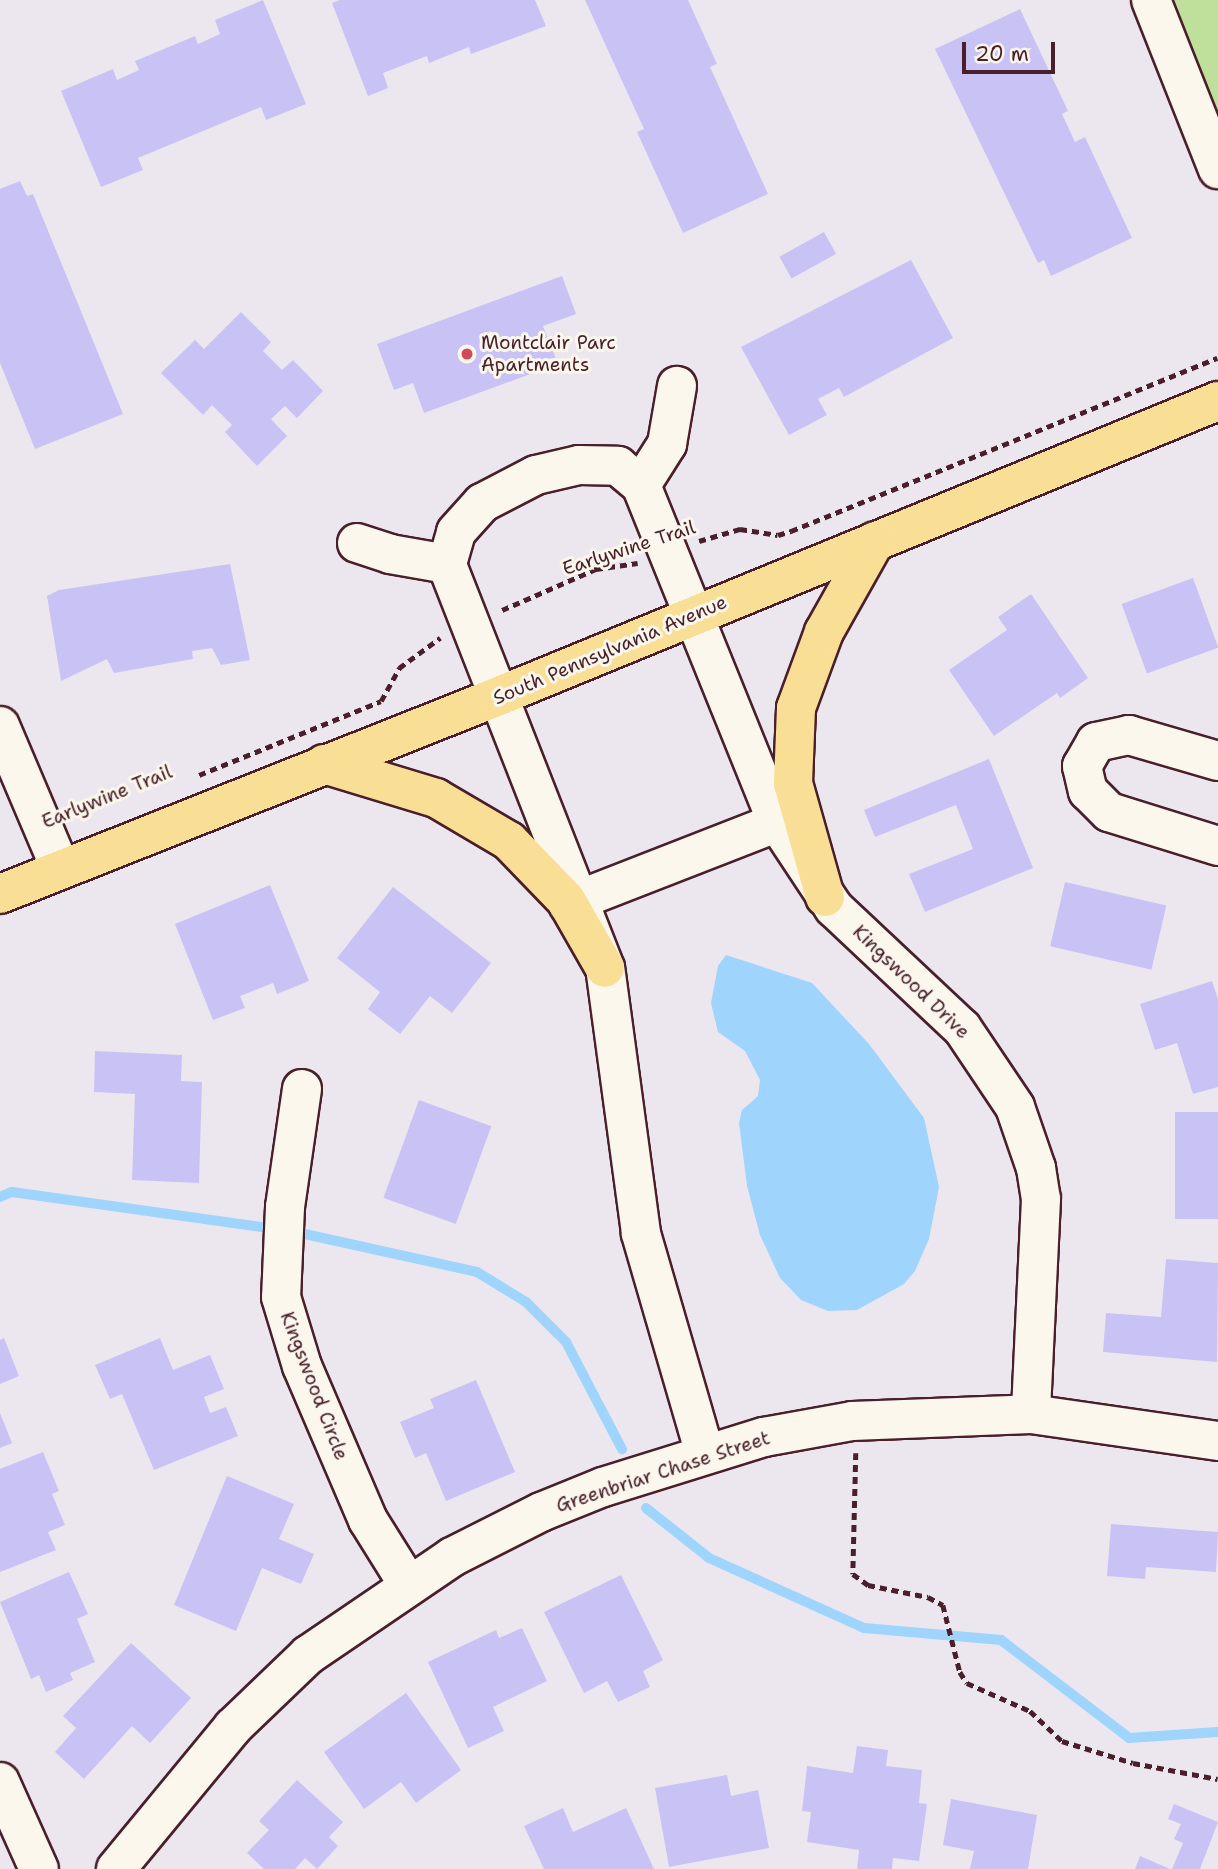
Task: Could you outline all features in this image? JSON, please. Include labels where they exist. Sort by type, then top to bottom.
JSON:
[{"type":"main road","name":"South Pennsylvania Avenue","points":[[0,894],[499,696],[1218,401]]},
{"type":"main road","points":[[825,897],[788,818],[792,744],[799,696],[824,632],[875,541]]},
{"type":"main road","points":[[324,764],[415,790],[483,824],[540,869],[574,902],[605,968]]},
{"type":"street","points":[[1151,0],[1218,169]]},
{"type":"street","points":[[641,485],[667,444],[677,386]]},
{"type":"street","points":[[600,464],[626,469],[641,485],[670,551],[694,615],[788,818],[574,902],[499,696],[447,564],[456,532],[467,516],[501,491],[536,475],[600,464]]},
{"type":"street","points":[[356,543],[390,554],[447,564]]},
{"type":"street","points":[[1218,761],[1129,735],[1096,742],[1082,766],[1088,792],[1109,812],[1218,846]]},
{"type":"street","points":[[2,737],[61,870]]},
{"type":"street","name":"Kingswood Drive","points":[[825,897],[962,1028],[997,1073],[1027,1136],[1041,1199],[1031,1414]]},
{"type":"street","points":[[605,968],[641,1233],[705,1454]]},
{"type":"street","name":"Kingswood Circle","points":[[302,1089],[285,1207],[279,1269],[281,1297],[302,1366],[368,1520],[408,1584]]},
{"type":"street","name":"Greenbriar Chase Street","points":[[116,1869],[268,1692],[352,1622],[408,1584],[541,1512],[705,1454],[764,1437],[852,1421],[1031,1414],[1218,1441]]},
{"type":"street","points":[[0,1782],[39,1869]]},
{"type":"path","name":"Earlywine Trail","points":[[188,779],[380,701],[399,667],[418,651],[471,624],[596,569],[620,569],[740,529],[778,535],[792,531],[1217,358]]},
{"type":"path","points":[[852,1421],[857,1460],[853,1574],[868,1585],[937,1601],[947,1616],[957,1664],[968,1683],[1030,1711],[1062,1741],[1133,1763],[1218,1779]]},
{"type":"green space","points":[[1173,0],[1218,0],[1218,113]]},
{"type":"water","points":[[726,955],[812,983],[869,1044],[924,1118],[939,1187],[929,1239],[915,1271],[904,1284],[857,1310],[828,1311],[801,1300],[780,1278],[760,1235],[747,1186],[739,1123],[742,1110],[758,1096],[760,1080],[745,1051],[718,1032],[711,1003],[718,966]]},
{"type":"building","points":[[263,0],[306,104],[266,120],[261,107],[138,158],[143,170],[101,187],[61,91],[113,69],[117,80],[139,70],[135,61],[195,36],[198,44],[220,34],[215,20]]},
{"type":"building","points":[[340,0],[535,0],[546,26],[471,54],[469,47],[429,63],[427,56],[383,73],[388,88],[368,96],[332,3]]},
{"type":"building","points":[[585,0],[688,0],[717,64],[710,67],[768,194],[683,233],[637,132],[644,129]]},
{"type":"building","points":[[1020,9],[1068,111],[1062,114],[1075,142],[1085,137],[1132,238],[1051,276],[1044,260],[1038,263],[935,49]]},
{"type":"building","points":[[20,181],[27,196],[33,194],[123,414],[35,449],[0,363],[0,189]]},
{"type":"building","points":[[824,232],[836,254],[792,279],[779,257]]},
{"type":"building","points":[[911,260],[953,338],[844,397],[839,388],[818,399],[827,415],[789,435],[741,347]]},
{"type":"building","name":"Montclair Parc Apartments","points":[[562,276],[576,314],[543,326],[558,364],[424,413],[413,383],[394,390],[377,344]]},
{"type":"building","points":[[241,312],[271,342],[263,351],[282,370],[293,360],[323,391],[297,418],[285,406],[271,419],[287,436],[257,466],[225,432],[232,425],[212,405],[203,415],[161,373],[195,340],[204,349]]},
{"type":"building","points":[[230,564],[250,660],[221,665],[212,648],[192,651],[193,659],[114,673],[107,659],[61,681],[47,596],[59,590]]},
{"type":"building","points":[[1193,578],[1218,648],[1147,674],[1122,604]]},
{"type":"building","points":[[1031,594],[1088,678],[1060,698],[1057,693],[994,736],[949,670],[1007,630],[998,617]]},
{"type":"building","points":[[989,759],[1033,868],[925,912],[909,874],[973,849],[956,805],[875,837],[864,810]]},
{"type":"building","points":[[1065,882],[1166,905],[1151,970],[1050,946]]},
{"type":"building","points":[[270,885],[309,981],[277,994],[273,983],[240,996],[245,1008],[213,1020],[175,924]]},
{"type":"building","points":[[393,887],[491,963],[452,1013],[430,996],[400,1034],[368,1009],[380,992],[337,958]]},
{"type":"building","points":[[1212,981],[1218,999],[1218,1087],[1193,1094],[1177,1043],[1155,1050],[1140,1004]]},
{"type":"building","points":[[95,1051],[182,1055],[181,1081],[202,1082],[199,1183],[132,1180],[135,1094],[94,1092]]},
{"type":"building","points":[[419,1100],[491,1126],[456,1224],[383,1198]]},
{"type":"building","points":[[1175,1112],[1218,1112],[1218,1219],[1175,1219]]},
{"type":"building","points":[[1166,1259],[1218,1263],[1217,1362],[1103,1352],[1106,1313],[1161,1317]]},
{"type":"building","points":[[4,1338],[19,1376],[0,1384],[0,1340]]},
{"type":"building","points":[[160,1338],[173,1370],[210,1355],[224,1389],[204,1397],[210,1413],[226,1407],[238,1436],[154,1470],[122,1394],[110,1399],[95,1365]]},
{"type":"building","points":[[476,1380],[515,1472],[446,1501],[426,1453],[415,1458],[400,1422],[434,1408],[430,1399]]},
{"type":"building","points":[[0,1413],[12,1443],[0,1448]]},
{"type":"building","points":[[43,1452],[59,1491],[52,1494],[65,1525],[48,1532],[56,1550],[0,1572],[0,1469]]},
{"type":"building","points":[[227,1476],[294,1504],[279,1539],[314,1554],[301,1584],[262,1568],[236,1631],[174,1605]]},
{"type":"building","points":[[1111,1524],[1218,1532],[1216,1572],[1146,1567],[1145,1579],[1107,1576]]},
{"type":"building","points":[[69,1572],[88,1614],[77,1619],[95,1662],[70,1673],[73,1680],[46,1692],[39,1675],[31,1679],[0,1602]]},
{"type":"building","points":[[621,1575],[663,1660],[643,1671],[650,1687],[618,1702],[607,1681],[584,1693],[544,1612]]},
{"type":"building","points":[[522,1628],[547,1681],[493,1707],[504,1731],[468,1748],[428,1662],[496,1630],[499,1638]]},
{"type":"building","points":[[131,1643],[191,1698],[150,1743],[132,1726],[84,1779],[55,1752],[76,1728],[63,1716]]},
{"type":"building","points":[[406,1693],[461,1770],[416,1803],[401,1782],[364,1809],[324,1752]]},
{"type":"building","points":[[857,1746],[888,1750],[886,1766],[922,1770],[919,1803],[927,1804],[919,1861],[893,1858],[892,1869],[857,1869],[859,1850],[807,1842],[811,1812],[802,1811],[807,1766],[853,1773]]},
{"type":"building","points":[[727,1775],[731,1796],[758,1790],[769,1848],[669,1867],[655,1788]]},
{"type":"building","points":[[297,1780],[343,1822],[329,1837],[338,1846],[317,1869],[305,1858],[295,1869],[264,1869],[247,1853],[269,1830],[259,1821]]},
{"type":"building","points":[[951,1799],[1037,1815],[1028,1869],[970,1869],[974,1851],[943,1845]]},
{"type":"building","points":[[1174,1804],[1218,1822],[1200,1869],[1172,1869],[1183,1843],[1174,1839],[1181,1824],[1168,1819]]},
{"type":"building","points":[[563,1808],[573,1832],[626,1808],[654,1869],[544,1869],[524,1826]]},
{"type":"building","points":[[1140,1856],[1170,1869],[1135,1869]]},
{"type":"waterway","points":[[0,1197],[12,1192],[276,1229]]},
{"type":"waterway","points":[[291,1231],[477,1272],[526,1302],[566,1342],[622,1449]]},
{"type":"waterway","points":[[646,1508],[709,1558],[864,1628],[1001,1640],[1129,1738],[1218,1732]]},
{"type":"place","name":"Montclair Parc Apartments","points":[[467,354]]}]
